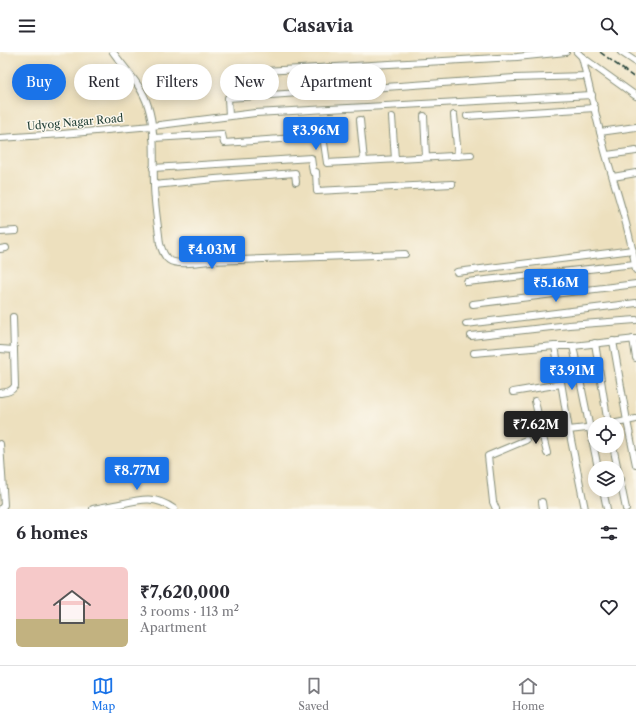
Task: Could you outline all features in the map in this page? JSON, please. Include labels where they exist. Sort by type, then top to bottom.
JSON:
[{"type":"street","points":[[113,52],[134,80],[144,96],[148,106],[152,126],[154,185],[160,244],[162,252],[169,260],[180,263],[405,254]]},
{"type":"street","points":[[279,70],[517,57],[566,52]]},
{"type":"street","points":[[577,52],[636,96]]},
{"type":"street","points":[[621,52],[636,62]]},
{"type":"street","points":[[467,282],[636,266],[634,248],[606,155],[582,57]]},
{"type":"street","points":[[229,116],[228,98],[514,78],[587,76]]},
{"type":"street","name":"Udyog Nagar Road","points":[[0,138],[152,126],[255,113],[592,95]]},
{"type":"street","points":[[467,116],[595,108]]},
{"type":"street","points":[[454,115],[458,156]]},
{"type":"street","points":[[424,116],[426,157]]},
{"type":"street","points":[[392,118],[395,159]]},
{"type":"street","points":[[360,120],[364,161]]},
{"type":"street","points":[[600,132],[636,127]]},
{"type":"street","points":[[153,138],[222,134],[224,142],[323,136],[327,163],[471,155]]},
{"type":"street","points":[[606,155],[636,151]]},
{"type":"street","points":[[153,168],[311,158],[313,172],[316,172],[317,191],[452,184]]},
{"type":"street","points":[[154,185],[295,173],[296,182]]},
{"type":"street","points":[[613,177],[636,173]]},
{"type":"street","points":[[0,232],[16,231]]},
{"type":"street","points":[[457,272],[634,248]]},
{"type":"street","points":[[473,304],[636,284]]},
{"type":"street","points":[[466,324],[636,303]]},
{"type":"street","points":[[0,393],[10,392],[15,386],[13,317]]},
{"type":"street","points":[[471,336],[569,324],[636,320]]},
{"type":"street","points":[[474,353],[555,346],[573,346],[634,339],[636,358]]},
{"type":"street","points":[[613,341],[636,465]]},
{"type":"street","points":[[595,343],[607,417]]},
{"type":"street","points":[[555,346],[569,430],[585,509]]},
{"type":"street","points":[[573,346],[590,417]]},
{"type":"street","points":[[0,349],[14,350]]},
{"type":"street","points":[[513,392],[561,384]]},
{"type":"street","points":[[535,401],[547,453]]},
{"type":"street","points":[[624,422],[636,419]]},
{"type":"street","points":[[542,433],[588,428]]},
{"type":"street","points":[[496,509],[493,502],[488,456],[526,440]]},
{"type":"street","points":[[0,444],[2,506]]},
{"type":"street","points":[[614,453],[626,509]]},
{"type":"street","points":[[604,497],[607,509]]},
{"type":"street","points":[[92,509],[147,498],[164,502],[174,509]]},
{"type":"street","points":[[542,502],[543,509]]},
{"type":"railway","points":[[600,52],[636,79]]}]
